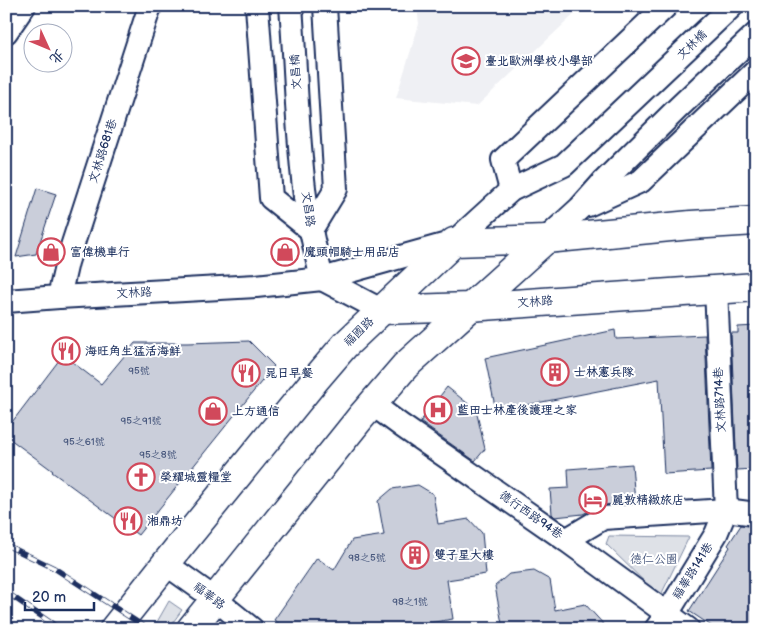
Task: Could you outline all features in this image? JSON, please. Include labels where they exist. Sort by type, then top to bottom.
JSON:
[{"type":"main road","name":"文林路","points":[[454,242],[546,239],[691,225],[756,221]]},
{"type":"main road","points":[[191,629],[372,404],[405,366],[546,239]]},
{"type":"main road","name":"福國路","points":[[114,629],[345,345],[454,242]]},
{"type":"main road","name":"文林路","points":[[381,310],[469,307],[756,287]]},
{"type":"street","points":[[6,32],[24,6]]},
{"type":"street","name":"文林路681巷","points":[[59,297],[67,262],[150,6]]},
{"type":"street","points":[[257,6],[271,198],[310,230],[336,189],[325,6]]},
{"type":"street","name":"文昌橋","points":[[291,6],[300,138]]},
{"type":"street","points":[[511,190],[503,160],[666,6]]},
{"type":"street","name":"文林橋","points":[[651,84],[732,6]]},
{"type":"street","points":[[546,239],[580,208],[604,181],[756,34]]},
{"type":"street","points":[[580,208],[641,181],[756,71]]},
{"type":"street","name":"福國路","points":[[454,242],[511,190],[564,165],[651,84]]},
{"type":"street","name":"文昌路","points":[[300,138],[310,230],[322,279]]},
{"type":"street","name":"文林路","points":[[6,301],[242,287],[322,279],[454,242]]},
{"type":"street","name":"文林路","points":[[322,279],[381,310]]},
{"type":"street","name":"文林路714巷","points":[[716,289],[726,510]]},
{"type":"street","name":"德行西路94巷","points":[[372,404],[566,540],[661,621],[688,629]]},
{"type":"street","points":[[566,540],[603,518],[726,510],[756,514]]},
{"type":"street","name":"福華路141巷","points":[[661,621],[716,534],[726,510]]},
{"type":"street","name":"福華路","points":[[166,564],[252,629]]},
{"type":"shaded area","name":"臺北歐洲學校小學部","points":[[417,6],[583,6],[477,106],[396,98],[419,24]]},
{"type":"green space","name":"德仁公園","points":[[609,536],[689,537],[660,597],[606,544]]},
{"type":"green space","points":[[169,601],[182,610],[168,629],[153,629]]},
{"type":"building","points":[[37,188],[56,194],[36,254],[16,257]]},
{"type":"building","points":[[756,326],[756,469],[737,470],[731,333],[738,333],[738,327]]},
{"type":"building","points":[[615,330],[616,339],[705,335],[711,471],[664,474],[659,379],[496,411],[485,358]]},
{"type":"building","points":[[249,341],[274,366],[138,535],[6,436],[6,430],[63,355],[101,384],[135,343]]},
{"type":"building","points":[[447,387],[476,410],[485,449],[475,461],[420,422]]},
{"type":"building","name":"麗敦精緻旅店","points":[[632,464],[635,503],[602,505],[583,514],[555,517],[552,514],[550,489],[569,488],[568,469]]},
{"type":"building","name":"雙子星大樓","points":[[418,485],[433,494],[438,524],[469,519],[482,533],[486,574],[447,580],[453,619],[392,629],[287,629],[274,620],[317,558],[334,570],[352,540],[384,535],[378,501],[392,489]]},
{"type":"building","points":[[741,525],[756,527],[756,629],[716,629],[689,611],[730,547],[728,545]]},
{"type":"building","name":"雙子星大樓","points":[[534,571],[550,580],[555,610],[585,604],[608,629],[503,629],[495,586],[509,574]]},
{"type":"railway","points":[[6,545],[54,568],[148,629]]},
{"type":"railway","points":[[6,592],[60,629]]},
{"type":"place","name":"臺北歐洲學校小學部","points":[[466,61]]},
{"type":"place","name":"富偉機車行","points":[[51,252]]},
{"type":"place","name":"魔頭帽騎士用品店","points":[[285,252]]},
{"type":"place","name":"海旺角生猛活海鮮","points":[[66,351]]},
{"type":"place","name":"士林憲兵隊","points":[[555,372]]},
{"type":"place","name":"晁日早餐","points":[[246,373]]},
{"type":"place","name":"藍田士林產後護理之家","points":[[438,410]]},
{"type":"place","name":"上方通信","points":[[213,411]]},
{"type":"place","name":"榮耀城靈糧堂","points":[[141,477]]},
{"type":"place","name":"麗敦精緻旅店","points":[[593,500]]},
{"type":"place","name":"湘鼎坊","points":[[128,521]]},
{"type":"place","name":"雙子星大樓","points":[[415,555]]}]
